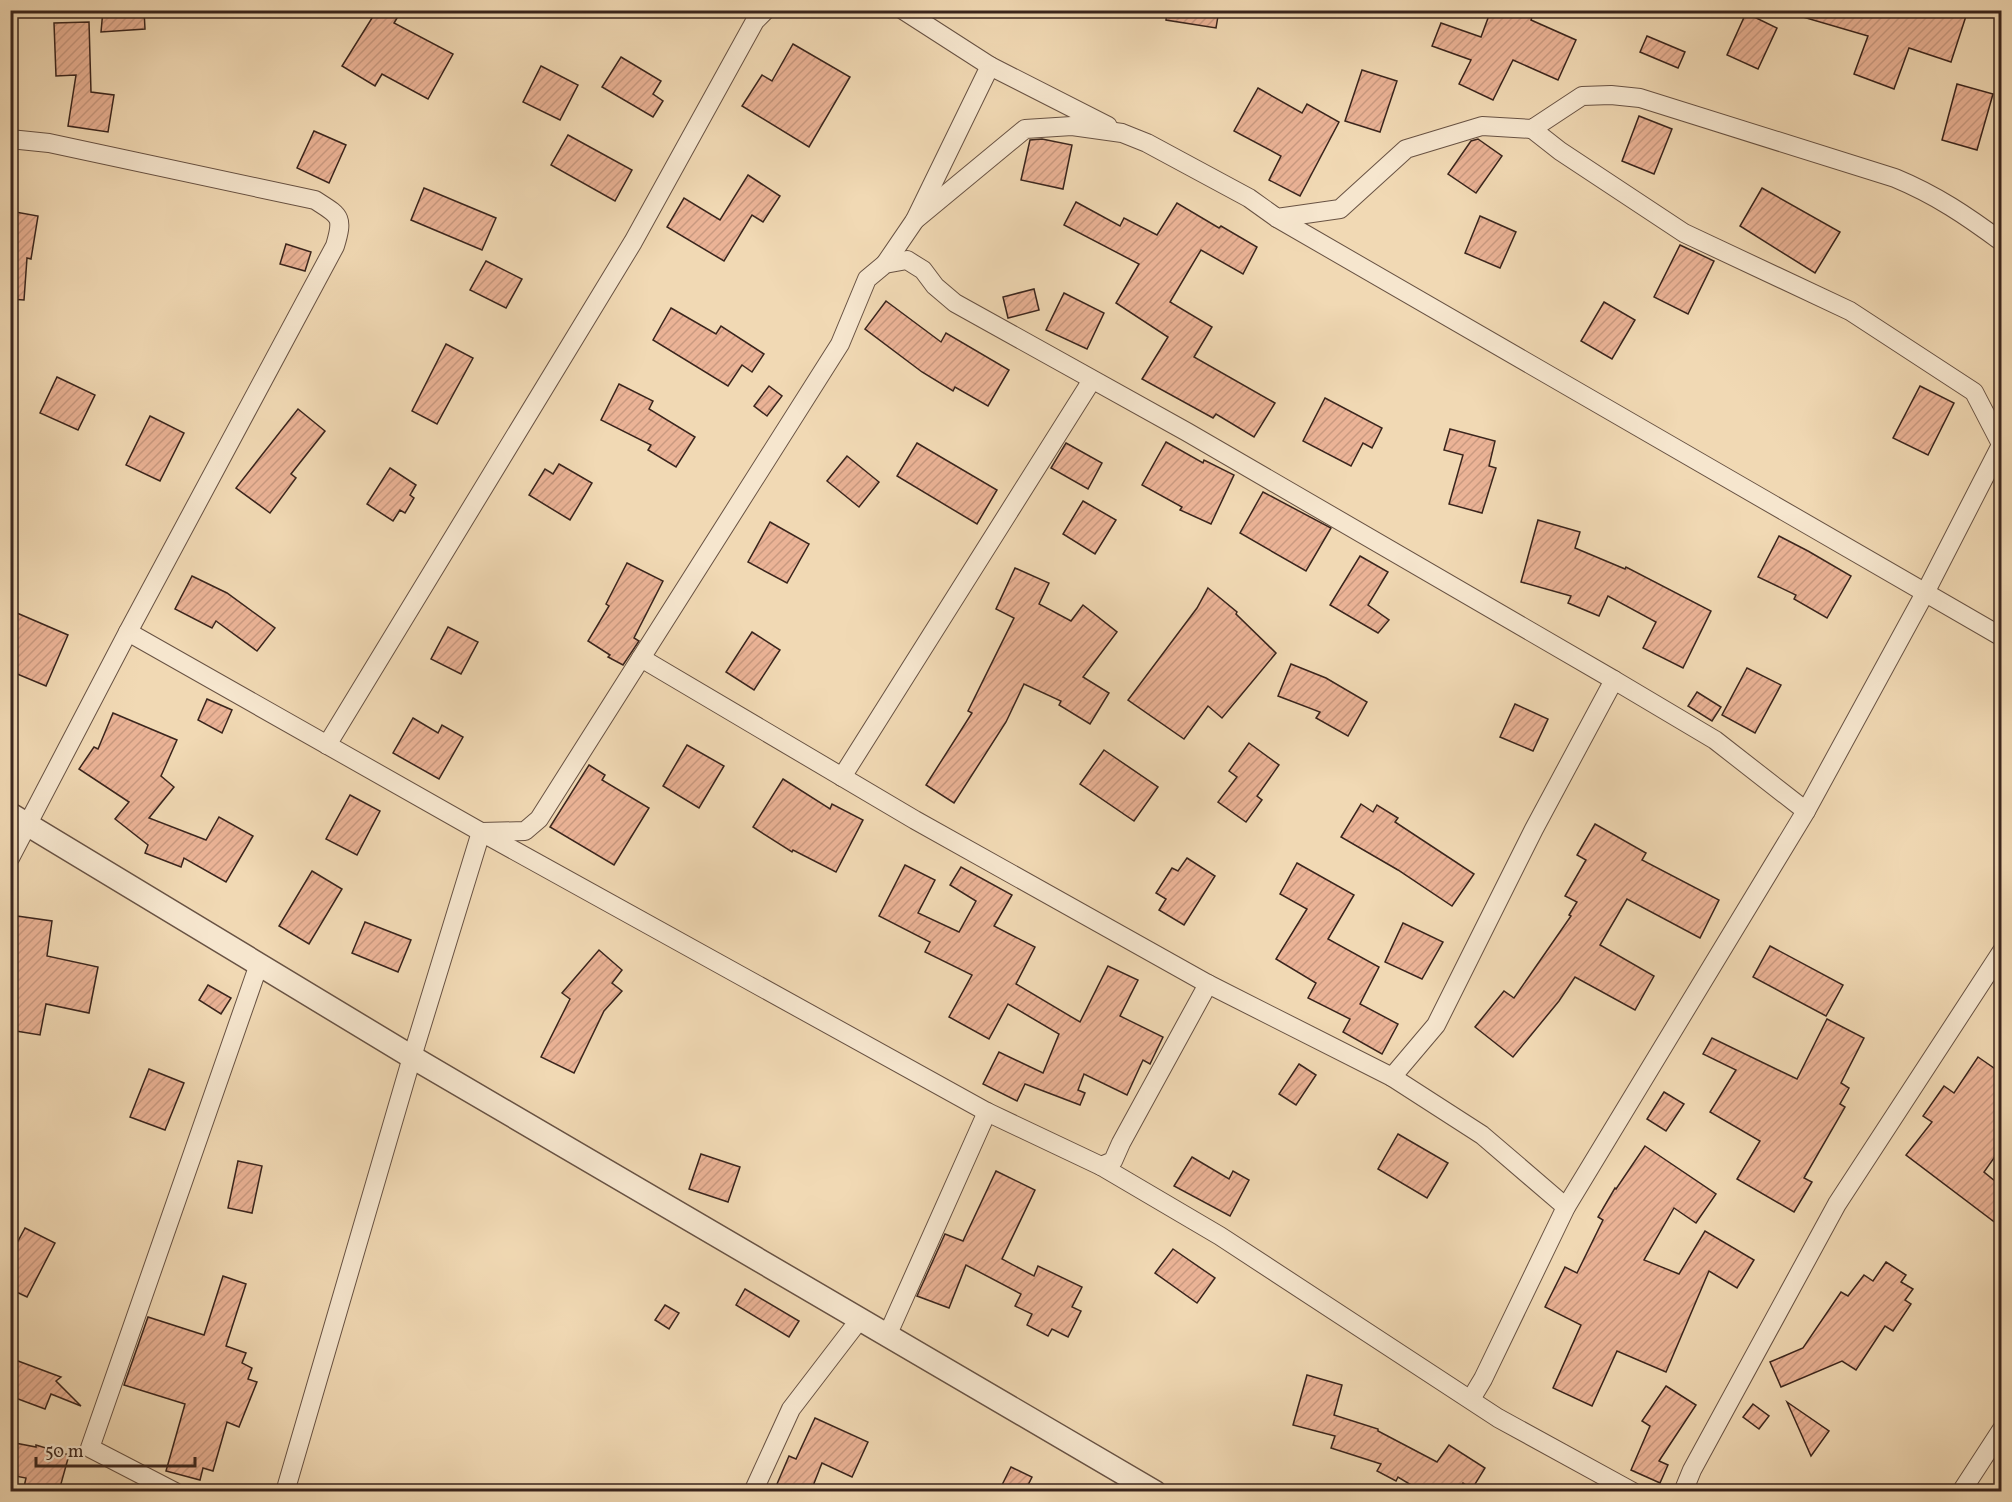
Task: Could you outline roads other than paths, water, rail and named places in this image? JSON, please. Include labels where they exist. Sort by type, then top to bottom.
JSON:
[{"type":"street","points":[[327,745],[633,242],[754,21],[766,10]]},
{"type":"street","points":[[903,10],[990,66],[1122,133],[1148,143],[1249,198],[1276,218],[2001,637]]},
{"type":"street","points":[[480,832],[525,831],[539,819],[840,344],[867,279],[885,264],[915,220],[990,66]]},
{"type":"street","points":[[1532,129],[1582,96],[1611,95],[1640,98],[1895,178],[1954,207],[2001,242]]},
{"type":"street","points":[[915,220],[1025,129],[1072,126],[1122,133]]},
{"type":"street","points":[[1276,218],[1340,209],[1406,149],[1482,126],[1532,129],[1560,151],[1684,232],[1850,311],[1974,392],[2001,444],[1925,593],[1806,811],[1566,1207],[1483,1379],[1471,1399]]},
{"type":"street","points":[[10,139],[49,143],[315,200],[335,213],[341,227],[335,246],[128,632],[19,819],[10,858]]},
{"type":"street","points":[[885,264],[907,260],[923,270],[935,286],[955,303],[1197,437],[1715,740],[1806,811]]},
{"type":"street","points":[[842,777],[1092,380]]},
{"type":"street","points":[[128,632],[480,832],[987,1112],[1101,1166],[1220,1236],[1498,1418],[1633,1491]]},
{"type":"street","points":[[641,658],[915,820],[1208,984],[1392,1077],[1482,1135],[1566,1207]]},
{"type":"street","points":[[1392,1077],[1436,1025],[1534,829],[1614,680]]},
{"type":"street","points":[[19,819],[412,1057],[1155,1491]]},
{"type":"street","points":[[285,1491],[480,832]]},
{"type":"street","points":[[1683,1491],[1692,1470],[1837,1204],[2001,951]]},
{"type":"street","points":[[175,1491],[90,1448],[259,964]]},
{"type":"street","points":[[1101,1166],[1113,1161],[1208,984]]},
{"type":"street","points":[[887,1336],[987,1112]]},
{"type":"street","points":[[753,1491],[791,1409],[860,1319]]},
{"type":"street","points":[[1961,1491],[2001,1429]]}]
